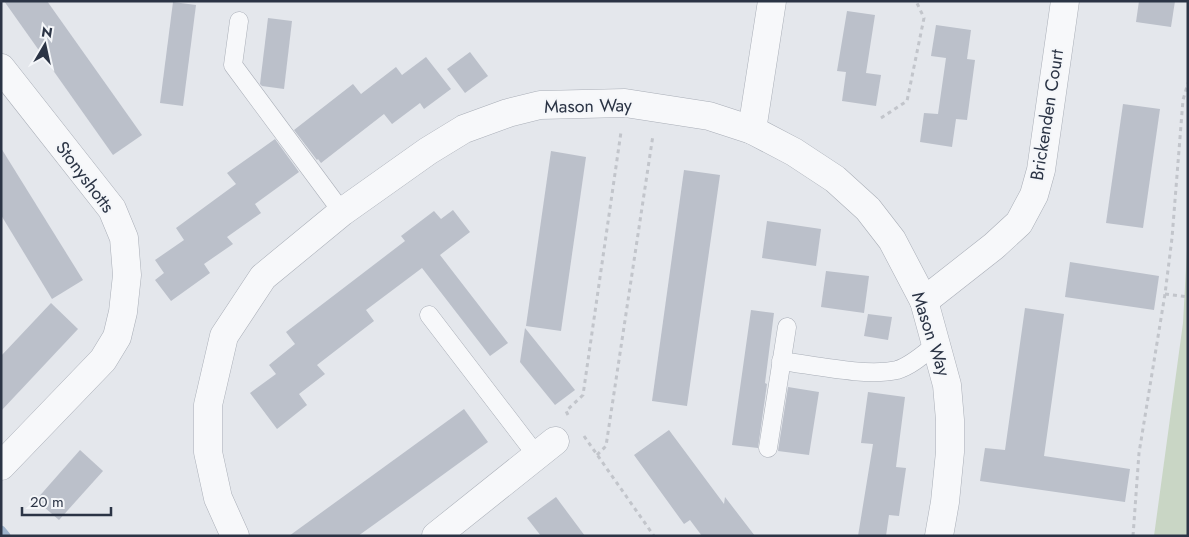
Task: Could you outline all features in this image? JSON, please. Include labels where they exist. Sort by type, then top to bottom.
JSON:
[{"type":"street","points":[[752,130],[772,1]]},
{"type":"street","name":"Brickenden Court","points":[[924,301],[994,246],[1019,223],[1034,195],[1041,170],[1065,1]]},
{"type":"street","name":"Stonyshotts","points":[[1,68],[112,209],[124,238],[127,275],[124,312],[117,337],[103,360],[1,466]]},
{"type":"street","name":"Mason Way","points":[[235,536],[218,498],[208,452],[208,405],[224,336],[263,276],[342,212],[428,151],[464,129],[508,113],[540,106],[625,103],[709,116],[752,130],[794,152],[835,178],[868,209],[892,240],[924,301],[947,385],[950,420],[949,462],[939,536]]},
{"type":"street","points":[[436,536],[558,443]]},
{"type":"lane","points":[[239,21],[233,65],[342,212]]},
{"type":"lane","points":[[429,315],[558,443]]},
{"type":"lane","points":[[768,448],[787,327]]},
{"type":"lane","points":[[782,361],[869,372],[897,370],[916,360],[935,345]]},
{"type":"path","points":[[881,118],[906,101],[924,18],[916,1]]},
{"type":"path","points":[[1134,536],[1139,453],[1166,294],[1183,100],[1188,83]]},
{"type":"path","points":[[570,418],[566,411],[583,395],[625,103]]},
{"type":"path","points":[[597,455],[606,446],[657,108]]},
{"type":"path","points":[[1166,294],[1188,297]]},
{"type":"path","points":[[558,443],[597,455],[654,536]]},
{"type":"green space","points":[[1188,232],[1188,536],[1154,536],[1183,323]]},
{"type":"building","points":[[4,1],[47,1],[142,135],[113,155]]},
{"type":"building","points":[[1139,1],[1175,1],[1171,27],[1136,22]]},
{"type":"building","points":[[173,2],[196,5],[183,106],[160,103]]},
{"type":"building","points":[[847,11],[875,15],[866,73],[881,75],[876,106],[842,101],[846,72],[837,71]]},
{"type":"building","points":[[268,18],[292,21],[284,89],[262,86],[260,84]]},
{"type":"building","points":[[936,25],[971,30],[967,59],[975,60],[967,120],[956,119],[952,147],[920,142],[924,113],[938,114],[946,58],[931,56]]},
{"type":"building","points":[[470,52],[488,76],[465,93],[447,69]]},
{"type":"building","points":[[426,57],[451,89],[424,109],[420,103],[392,124],[384,114],[321,163],[294,130],[353,84],[361,94],[396,67],[402,75]]},
{"type":"building","points":[[1123,104],[1160,109],[1143,228],[1106,223]]},
{"type":"building","points":[[275,139],[299,172],[255,204],[261,213],[227,237],[233,244],[204,264],[210,273],[171,301],[155,280],[164,273],[155,260],[184,240],[176,228],[236,184],[227,173]]},
{"type":"building","points":[[1,148],[83,280],[52,299],[1,215]]},
{"type":"building","points":[[551,151],[586,157],[561,331],[526,326]]},
{"type":"building","points":[[684,170],[720,175],[687,406],[652,401]]},
{"type":"building","points":[[453,210],[470,232],[440,255],[508,343],[490,356],[422,268],[366,310],[374,321],[317,365],[325,374],[299,394],[307,405],[277,429],[250,393],[276,374],[269,365],[295,344],[286,332],[405,241],[401,236],[434,211],[441,219]]},
{"type":"building","points":[[767,221],[821,229],[816,266],[762,258]]},
{"type":"building","points":[[1070,262],[1159,276],[1154,310],[1065,297]]},
{"type":"building","points":[[826,271],[869,276],[864,313],[821,307]]},
{"type":"building","points":[[51,303],[78,329],[1,411],[1,356]]},
{"type":"building","points":[[1025,308],[1064,314],[1044,456],[1130,469],[1125,502],[980,481],[985,448],[1005,450]]},
{"type":"building","points":[[751,310],[774,313],[758,448],[732,445]]},
{"type":"building","points":[[868,314],[892,317],[888,340],[864,336]]},
{"type":"building","points":[[525,328],[575,390],[555,405],[520,362]]},
{"type":"building","points":[[788,387],[819,392],[809,455],[778,451]]},
{"type":"building","points":[[868,392],[905,397],[896,467],[906,468],[899,516],[889,515],[886,536],[858,536],[873,444],[861,443]]},
{"type":"building","points":[[464,409],[488,442],[404,503],[358,536],[289,536]]},
{"type":"building","points":[[669,430],[724,504],[725,497],[755,536],[702,536],[690,520],[684,524],[634,455]]},
{"type":"building","points":[[80,450],[103,471],[59,520],[36,500]]},
{"type":"building","points":[[556,497],[585,536],[541,536],[527,518]]},
{"type":"waterway","points":[[1,530],[6,536]]}]
